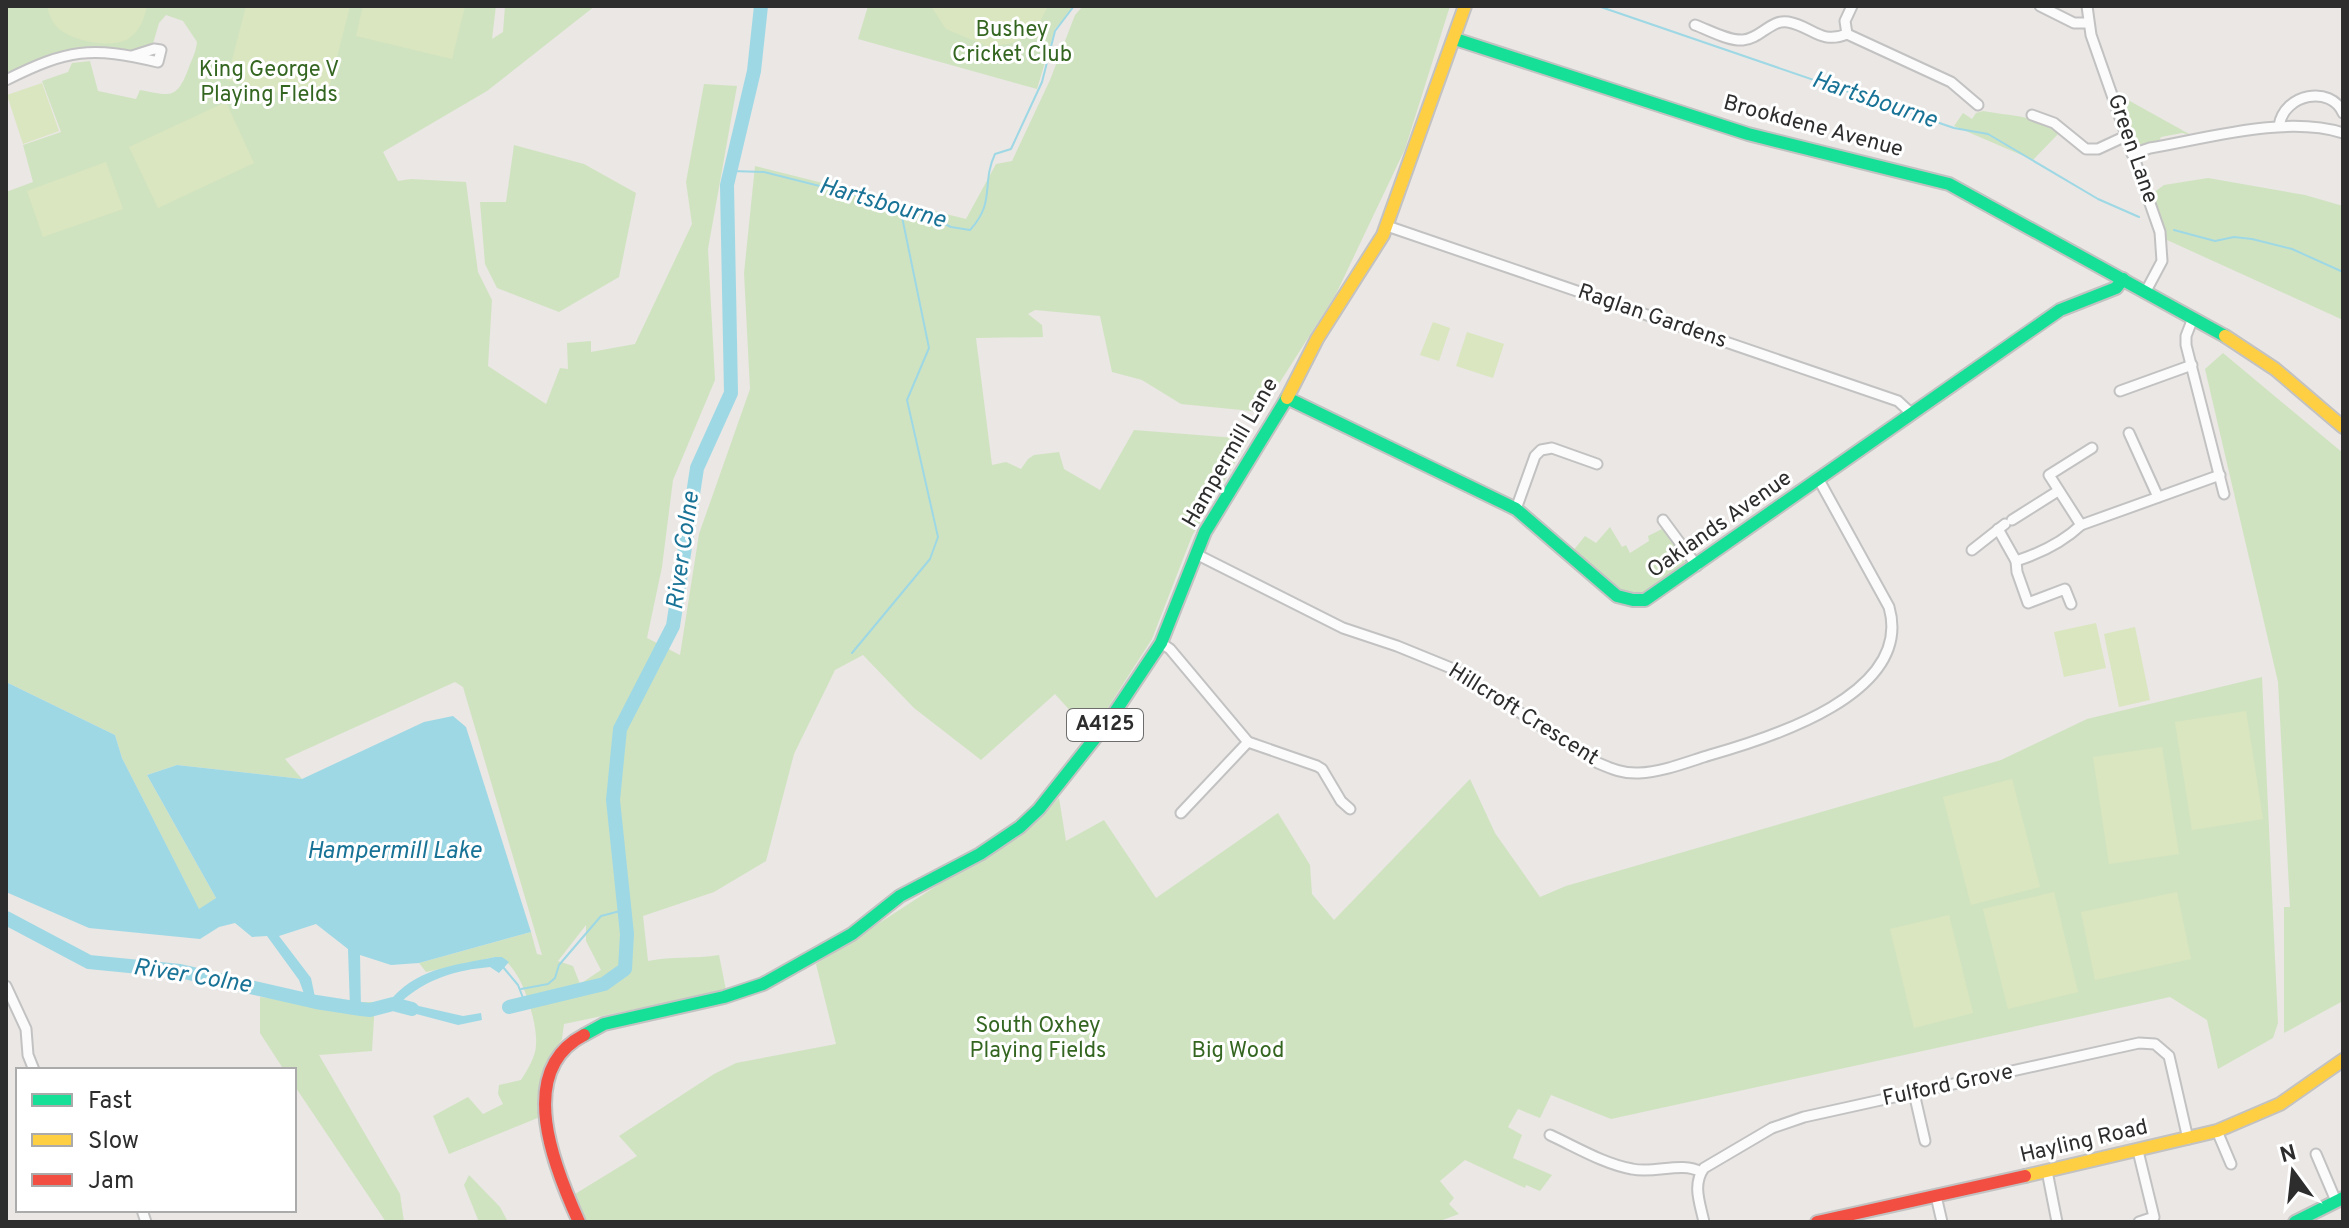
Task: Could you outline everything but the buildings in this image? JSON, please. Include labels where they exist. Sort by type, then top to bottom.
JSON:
[{"type":"main road","name":"Hampermill Lane","points":[[579,1222],[555,1170],[545,1119],[545,1095],[550,1071],[569,1042],[585,1031],[604,1024],[724,997],[763,984],[831,948],[900,896],[980,854],[1020,827],[1078,762],[1161,643],[1196,554],[1219,506],[1287,398],[1317,339],[1387,226],[1465,6]]},
{"type":"main road","name":"Brookdene Avenue","points":[[1455,39],[1748,134],[1949,184],[2233,340],[2275,369],[2343,427]]},
{"type":"main road","name":"Oaklands Avenue","points":[[1287,398],[1516,509],[1617,596],[1628,601],[1649,599],[2060,310],[2116,288],[2123,279]]},
{"type":"main road","name":"Hayling Road","points":[[1817,1222],[1861,1217],[1936,1196],[2217,1131],[2280,1104],[2343,1060]]},
{"type":"main road","points":[[2295,1222],[2340,1200]]},
{"type":"street","points":[[1847,34],[1845,21],[1852,6]]},
{"type":"street","points":[[2040,6],[2076,24],[2088,23]]},
{"type":"street","name":"Green Lane","points":[[2087,6],[2088,23],[2160,232],[2163,251],[2157,275],[2146,291]]},
{"type":"street","points":[[1695,25],[1743,40],[1781,21],[1828,38],[1847,34],[1951,82],[1978,105]]},
{"type":"street","points":[[6,80],[40,64],[80,52],[119,52],[132,56]]},
{"type":"street","points":[[2279,126],[2288,106],[2299,97],[2328,99],[2342,107]]},
{"type":"street","points":[[2032,115],[2054,123],[2086,149],[2098,149],[2126,136]]},
{"type":"street","points":[[2132,154],[2150,148],[2279,126],[2310,126],[2343,133]]},
{"type":"street","name":"Raglan Gardens","points":[[1387,226],[1898,401],[1912,414]]},
{"type":"street","points":[[2193,318],[2186,336],[2224,494]]},
{"type":"street","points":[[2120,391],[2192,365]]},
{"type":"street","points":[[2129,433],[2158,497]]},
{"type":"street","points":[[1516,509],[1535,456],[1541,450],[1552,448],[1597,464]]},
{"type":"street","points":[[2081,525],[2049,475],[2092,448]]},
{"type":"street","points":[[2016,561],[2041,552],[2067,538],[2081,525],[2121,508],[2220,475]]},
{"type":"street","name":"Hillcroft Crescent","points":[[1196,554],[1343,628],[1451,668],[1598,763],[1620,772],[1650,772],[1761,741],[1789,729],[1849,696],[1880,663],[1891,629],[1889,607],[1819,480]]},
{"type":"street","points":[[1972,550],[2005,524],[2058,491]]},
{"type":"street","points":[[1663,520],[1697,566]]},
{"type":"street","points":[[2005,524],[2028,603],[2065,589],[2071,604]]},
{"type":"street","points":[[1161,643],[1170,649],[1248,742],[1322,769],[1341,801],[1350,809]]},
{"type":"street","points":[[1181,813],[1248,742]]},
{"type":"street","points":[[6,986],[26,1029],[28,1055],[33,1068]]},
{"type":"street","name":"Fulford Grove","points":[[1701,1172],[1708,1165],[1782,1124],[2150,1043],[2163,1049],[2171,1061],[2188,1139]]},
{"type":"street","points":[[1914,1093],[1925,1141]]},
{"type":"street","points":[[2217,1131],[2231,1164]]},
{"type":"street","points":[[1550,1135],[1613,1164],[1632,1169],[1656,1171],[1685,1166],[1701,1172],[1697,1189],[1704,1222]]},
{"type":"street","points":[[2138,1151],[2155,1220],[2139,1222]]},
{"type":"street","points":[[2316,1154],[2340,1200]]},
{"type":"street","points":[[2047,1171],[2057,1222]]},
{"type":"street","points":[[1936,1196],[1942,1222]]},
{"type":"green space","name":"King George V Playing FIelds","points":[[6,6],[496,6],[492,39],[503,32],[505,6],[595,6],[487,91],[383,152],[398,181],[466,182],[478,272],[492,300],[488,366],[546,404],[560,368],[568,369],[567,343],[591,341],[591,352],[635,344],[692,224],[686,182],[704,84],[737,86],[708,249],[715,380],[673,480],[662,567],[647,638],[680,655],[699,534],[750,389],[744,273],[755,166],[966,219],[996,164],[1012,161],[1050,80],[1075,15],[1083,6],[1450,6],[1405,149],[1336,294],[1261,412],[1181,404],[1142,380],[1112,372],[1100,316],[1035,310],[1028,314],[1042,325],[1043,337],[976,338],[992,465],[1006,462],[1021,469],[1034,455],[1059,452],[1064,469],[1100,490],[1134,430],[1249,439],[1192,536],[1152,639],[1091,734],[1055,694],[981,760],[914,708],[863,655],[835,670],[794,754],[766,861],[714,892],[643,916],[648,961],[719,955],[726,990],[564,1024],[562,1039],[543,1071],[540,1117],[449,1154],[433,1116],[468,1097],[483,1114],[503,1104],[498,1094],[499,1085],[521,1080],[533,1059],[536,1045],[534,1022],[526,993],[504,960],[495,957],[426,972],[419,963],[531,932],[537,954],[542,955],[463,687],[455,682],[285,759],[302,779],[177,765],[147,775],[216,898],[199,910],[122,758],[115,735],[6,682],[6,192],[33,182],[23,145],[61,132],[42,81],[68,72],[72,63],[90,61],[98,91],[136,99],[140,90],[172,93],[185,78],[197,42],[183,21],[166,15],[159,23],[152,47],[132,51],[74,49],[6,75]],"holes":[[[586,925],[586,941],[601,970],[580,984],[573,966],[558,961]]]},
{"type":"green space","points":[[47,6],[147,6],[141,24],[132,36],[120,42],[102,43],[83,40],[59,29]]},
{"type":"green space","name":"King George V Playing FIelds","points":[[246,6],[350,6],[325,104],[227,80]]},
{"type":"green space","points":[[363,6],[465,6],[452,59],[356,36]]},
{"type":"green space","name":"Bushey Cricket Club","points":[[868,6],[1075,6],[1055,29],[1037,89],[858,39]]},
{"type":"green space","points":[[931,6],[1048,6],[1035,31],[1012,43],[989,47],[946,29]]},
{"type":"green space","points":[[42,83],[59,131],[23,144],[7,95]]},
{"type":"green space","points":[[2119,95],[2191,135],[2182,133],[2137,145]]},
{"type":"green space","points":[[226,102],[254,163],[158,208],[129,147]]},
{"type":"green space","points":[[1983,111],[2033,119],[2059,133],[2033,160],[1954,126],[1963,113],[1972,119],[1976,113]]},
{"type":"green space","points":[[514,145],[584,164],[636,193],[619,277],[559,312],[497,288],[485,264],[480,202],[506,202]]},
{"type":"green space","points":[[106,162],[123,209],[43,237],[27,191]]},
{"type":"green space","points":[[2208,178],[2305,195],[2343,206],[2343,320],[2167,240],[2153,193],[2164,185]]},
{"type":"green space","points":[[1433,322],[1450,328],[1439,361],[1420,355]]},
{"type":"green space","points":[[1467,332],[1504,344],[1493,378],[1456,366]]},
{"type":"green space","points":[[2223,353],[2343,453],[2343,1001],[2284,1033],[2284,907],[2290,907],[2278,682],[2205,369]]},
{"type":"green space","points":[[1610,527],[1622,547],[1626,545],[1630,553],[1649,541],[1648,536],[1664,528],[1687,559],[1687,566],[1648,593],[1627,594],[1573,551],[1585,536],[1596,543]]},
{"type":"green space","points":[[2096,623],[2106,668],[2064,677],[2054,632]]},
{"type":"green space","points":[[2135,627],[2150,700],[2119,707],[2104,634]]},
{"type":"green space","name":"South Oxhey Playing Fields","points":[[2262,677],[2278,1023],[2273,1038],[2218,1069],[2207,1020],[2170,997],[1611,1119],[1551,1095],[1540,1118],[1518,1109],[1508,1127],[1522,1135],[1513,1158],[1552,1175],[1540,1191],[1526,1185],[1525,1188],[1465,1160],[1440,1181],[1454,1198],[1449,1204],[1459,1214],[1437,1222],[587,1222],[575,1194],[637,1156],[619,1136],[714,1074],[736,1063],[836,1044],[816,964],[1032,824],[1059,798],[1066,841],[1104,820],[1156,898],[1278,813],[1310,865],[1312,894],[1334,920],[1470,779],[1495,833],[1540,897],[1566,886],[2001,760],[2087,719]]},
{"type":"green space","points":[[2246,711],[2263,819],[2192,830],[2175,722]]},
{"type":"green space","points":[[2162,747],[2179,854],[2109,864],[2093,757]]},
{"type":"green space","points":[[2012,779],[2040,887],[1971,905],[1943,797]]},
{"type":"green space","points":[[2054,892],[2078,992],[2008,1009],[1983,909]]},
{"type":"green space","points":[[2177,892],[2191,959],[2095,980],[2081,912]]},
{"type":"green space","points":[[1949,915],[1973,1013],[1914,1028],[1890,929]]},
{"type":"green space","points":[[260,997],[316,1002],[375,1002],[372,1051],[319,1055],[400,1194],[404,1222],[386,1222],[296,1088],[296,1068],[283,1068],[260,1033]]},
{"type":"green space","points":[[469,1175],[500,1207],[508,1222],[479,1222],[464,1185]]},
{"type":"water","name":"Hampermill Lake","points":[[6,682],[115,735],[122,758],[199,909],[216,898],[147,775],[177,765],[302,779],[424,722],[453,716],[466,727],[531,932],[419,963],[391,965],[360,955],[361,1009],[350,1007],[348,949],[316,924],[279,936],[311,978],[316,1002],[306,999],[299,980],[267,936],[252,937],[235,923],[219,927],[200,939],[89,928],[6,892]]},
{"type":"water","points":[[495,957],[509,962],[499,973],[490,967],[453,973],[421,987],[401,1002],[463,1016],[481,1013],[482,1020],[458,1025],[405,1011],[398,1012],[393,997],[415,979],[453,965]]},
{"type":"waterway","name":"River Colne","points":[[509,1007],[604,984],[625,969],[627,934],[613,800],[620,729],[673,626],[697,468],[731,393],[727,185],[754,71],[761,6]]},
{"type":"waterway","name":"Hartsbourne","points":[[731,171],[764,172],[915,210],[951,227],[970,230],[986,202],[995,154],[1011,149],[1042,82],[1055,31],[1074,6]]},
{"type":"waterway","name":"Hartsbourne","points":[[1598,6],[1954,128],[1988,134],[2098,199],[2139,217]]},
{"type":"waterway","points":[[852,653],[930,559],[938,537],[907,400],[929,348],[900,207]]},
{"type":"waterway","name":"Hartsbourne","points":[[2174,230],[2215,241],[2234,237],[2252,239],[2292,249],[2343,272]]},
{"type":"waterway","points":[[521,989],[548,984],[555,978],[559,965],[601,916],[624,910]]},
{"type":"waterway","name":"River Colne","points":[[6,918],[89,962],[180,971],[361,1009],[393,1004],[412,1009]]},
{"type":"waterway","points":[[503,967],[518,985],[525,1003]]},
{"type":"traffic: fast","points":[[1455,39],[1748,134],[1949,184],[2225,336]]},
{"type":"traffic: fast","points":[[1287,398],[1516,509],[1617,596],[1645,600],[2060,310],[2116,288],[2123,279]]},
{"type":"traffic: fast","points":[[584,1035],[604,1024],[724,997],[763,984],[852,934],[900,896],[980,854],[1020,827],[1039,809],[1111,718],[1161,643],[1205,532],[1287,398]]},
{"type":"traffic: fast","points":[[2295,1222],[2343,1198]]},
{"type":"traffic: slow","points":[[1287,398],[1317,339],[1383,235],[1465,6]]},
{"type":"traffic: slow","points":[[2225,336],[2275,369],[2343,427]]},
{"type":"traffic: slow","points":[[2025,1176],[2217,1131],[2280,1104],[2343,1060]]},
{"type":"traffic: jam","points":[[579,1222],[552,1149],[546,1122],[545,1096],[550,1072],[563,1051],[584,1035]]},
{"type":"traffic: jam","points":[[1817,1222],[2025,1176]]},
{"type":"park label","name":"Big Wood","points":[[1238,1051]]}]
